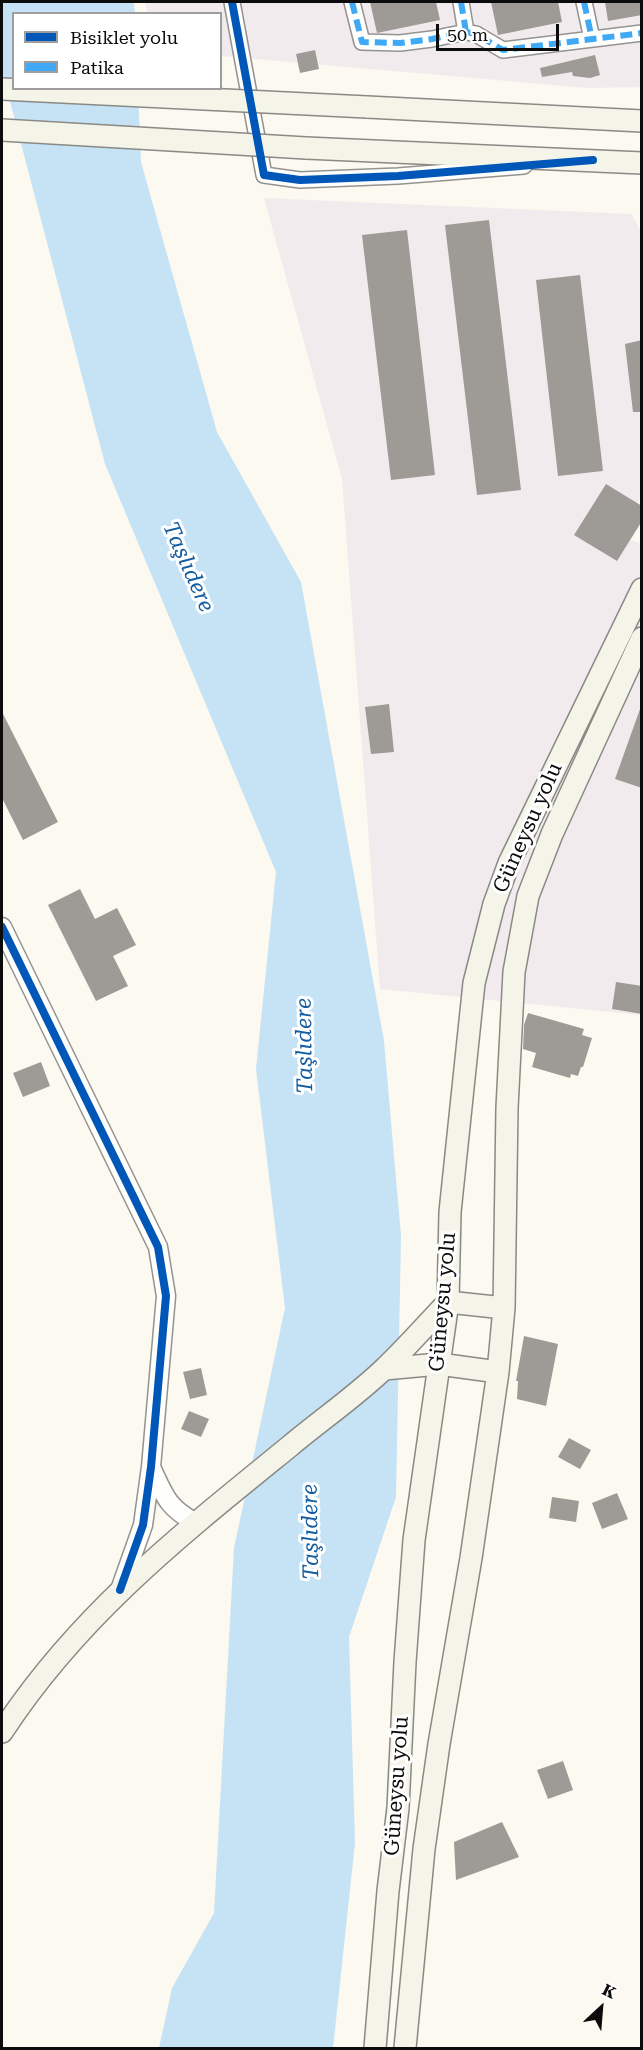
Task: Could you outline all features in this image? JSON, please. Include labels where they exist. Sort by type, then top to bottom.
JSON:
[{"type":"main road","points":[[22,90],[642,121]]},
{"type":"main road","points":[[2,130],[306,148],[642,163]]},
{"type":"main road","name":"Güneysu yolu","points":[[375,2049],[388,1891],[398,1808],[414,1540],[448,1302],[450,1212],[474,983],[494,904],[508,863],[642,589]]},
{"type":"main road","points":[[405,2049],[424,1849],[439,1744],[471,1558],[498,1372],[504,1308],[507,1108],[513,972],[528,896],[552,834],[642,638]]},
{"type":"main road","points":[[2,1732],[26,1695],[55,1659],[120,1590],[203,1517],[384,1369],[448,1302],[504,1308]]},
{"type":"main road","points":[[384,1369],[439,1364],[498,1372]]},
{"type":"street","points":[[232,2],[264,175],[300,180],[398,176],[593,160]]},
{"type":"street","points":[[352,2],[362,42],[400,43],[466,32],[476,34],[503,50],[642,33]]},
{"type":"street","points":[[461,2],[466,32]]},
{"type":"street","points":[[584,2],[592,39]]},
{"type":"street","points":[[2,927],[158,1246],[166,1296],[151,1467],[142,1525],[120,1590]]},
{"type":"street","points":[[151,1467],[167,1502],[179,1514],[203,1517]]},
{"type":"shaded area","points":[[145,2],[641,2],[641,87],[588,88],[222,56],[222,12],[147,12]]},
{"type":"shaded area","points":[[264,198],[632,214],[641,232],[641,496],[620,537],[642,544],[641,1015],[380,989],[342,479]]},
{"type":"water","name":"Taşlıdere","points":[[2,2],[134,2],[135,12],[12,12],[12,90],[138,90],[141,162],[217,432],[301,582],[384,1041],[401,1236],[396,1497],[349,1637],[355,1843],[333,2048],[159,2048],[172,1988],[214,1913],[234,1548],[285,1308],[256,1069],[276,872],[105,464],[2,71]]},
{"type":"building","points":[[370,2],[436,2],[440,20],[377,33]]},
{"type":"building","points":[[491,2],[558,2],[562,22],[498,35]]},
{"type":"building","points":[[605,2],[642,2],[642,15],[608,21]]},
{"type":"building","points":[[315,50],[319,69],[300,73],[296,54]]},
{"type":"building","points":[[595,55],[600,75],[590,78],[573,76],[572,72],[542,77],[540,68]]},
{"type":"building","points":[[489,220],[521,490],[477,495],[445,225]]},
{"type":"building","points":[[407,230],[435,475],[391,480],[362,235]]},
{"type":"building","points":[[580,275],[603,471],[558,476],[536,280]]},
{"type":"building","points":[[642,340],[642,412],[633,412],[625,344]]},
{"type":"building","points":[[606,484],[642,506],[642,521],[617,561],[574,535]]},
{"type":"building","points":[[389,704],[394,752],[371,754],[365,707]]},
{"type":"building","points":[[640,709],[642,709],[642,788],[615,779]]},
{"type":"building","points":[[2,712],[58,822],[23,840],[2,798]]},
{"type":"building","points":[[80,889],[95,919],[117,908],[136,945],[113,956],[128,986],[96,1001],[48,905]]},
{"type":"building","points":[[616,982],[642,986],[642,1014],[612,1009]]},
{"type":"building","points":[[528,1013],[584,1029],[582,1035],[592,1038],[578,1076],[571,1074],[570,1078],[532,1067],[536,1053],[523,1049],[524,1025]]},
{"type":"building","points":[[41,1062],[50,1086],[23,1097],[13,1073]]},
{"type":"building","points":[[524,1336],[558,1344],[546,1406],[517,1399],[518,1381],[516,1381]]},
{"type":"building","points":[[201,1368],[207,1395],[190,1399],[183,1372]]},
{"type":"building","points":[[189,1411],[209,1419],[201,1437],[181,1429]]},
{"type":"building","points":[[569,1438],[591,1450],[580,1469],[558,1457]]},
{"type":"building","points":[[617,1493],[628,1519],[602,1529],[592,1503]]},
{"type":"building","points":[[552,1497],[579,1501],[576,1522],[549,1518]]},
{"type":"building","points":[[563,1761],[573,1790],[548,1799],[537,1770]]},
{"type":"building","points":[[502,1822],[519,1857],[456,1880],[454,1842]]},
{"type":"marked path","points":[[352,2],[362,42],[400,43],[466,32],[476,34],[503,50],[642,33]]},
{"type":"marked path","points":[[461,2],[466,32]]},
{"type":"marked path","points":[[584,2],[592,39]]},
{"type":"cycle path","points":[[232,2],[264,175],[300,180],[398,176],[593,160]]},
{"type":"cycle path","points":[[2,927],[158,1247],[166,1296],[151,1467],[143,1525],[120,1590]]}]
